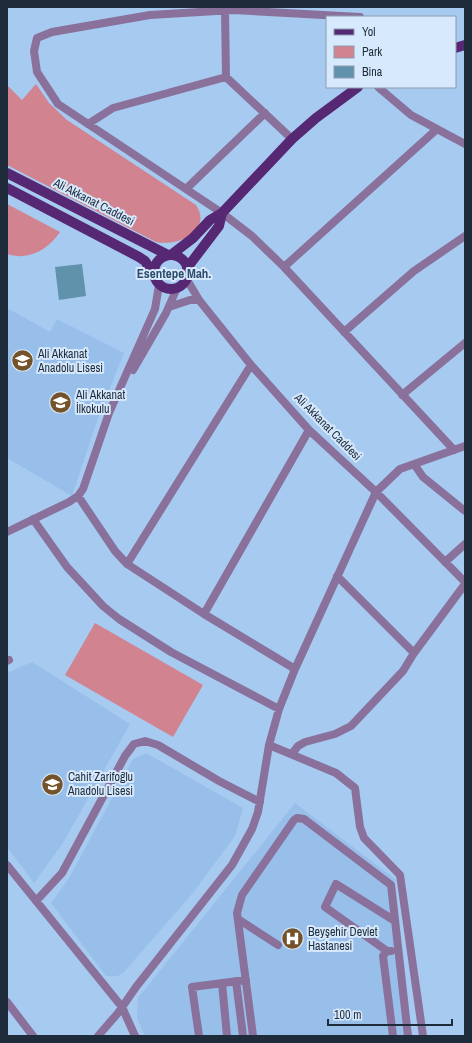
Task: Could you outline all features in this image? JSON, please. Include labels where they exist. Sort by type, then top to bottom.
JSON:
[{"type":"main road","points":[[154,275],[157,262],[193,238],[210,220],[222,213],[292,139],[316,118],[357,88]]},
{"type":"main road","name":"Ali Akkanat Caddesi","points":[[7,173],[169,255]]},
{"type":"main road","points":[[7,188],[139,257],[145,261],[159,284],[169,289],[177,288],[186,278],[187,268],[219,226],[222,213]]},
{"type":"main road","points":[[169,255],[181,259],[187,268]]},
{"type":"street","points":[[225,11],[226,77],[292,139]]},
{"type":"street","points":[[338,16],[225,11],[150,15],[52,32],[37,38],[34,51],[37,72],[58,104],[222,213],[252,236],[284,267],[454,450]]},
{"type":"street","points":[[88,124],[113,108],[226,77]]},
{"type":"street","points":[[379,88],[411,115],[465,144]]},
{"type":"street","points":[[186,189],[265,113]]},
{"type":"street","points":[[284,267],[437,129]]},
{"type":"street","points":[[344,332],[414,271],[465,236]]},
{"type":"street","name":"Ali Akkanat Caddesi","points":[[186,278],[199,300],[251,364],[309,430],[376,492],[465,583]]},
{"type":"street","points":[[7,532],[78,496],[83,489],[110,413],[155,309],[159,284]]},
{"type":"street","points":[[110,413],[169,307],[177,288]]},
{"type":"street","points":[[169,307],[190,300],[199,300]]},
{"type":"street","points":[[402,395],[465,343]]},
{"type":"street","points":[[127,564],[251,364]]},
{"type":"street","points":[[204,614],[309,430]]},
{"type":"street","points":[[98,1036],[232,866],[252,829],[260,802],[269,746],[279,709],[295,668],[376,492],[400,469],[465,447]]},
{"type":"street","points":[[414,464],[423,477],[465,511]]},
{"type":"street","points":[[78,496],[115,551],[127,564],[204,614],[295,668]]},
{"type":"street","points":[[33,519],[67,566],[103,606],[150,640],[279,709]]},
{"type":"street","points":[[445,562],[465,544]]},
{"type":"street","points":[[337,576],[414,653]]},
{"type":"street","points":[[292,754],[298,746],[305,742],[335,734],[351,726],[402,671],[465,583]]},
{"type":"street","points":[[36,901],[62,873],[125,756],[134,744],[145,741],[158,745],[218,781],[260,802]]},
{"type":"street","points":[[269,746],[336,773],[355,788],[360,827],[364,838],[400,875],[422,1036]]},
{"type":"street","points":[[253,1036],[238,920],[238,904],[242,895],[294,820],[297,818],[304,819],[388,881],[391,885],[408,1036]]},
{"type":"street","points":[[7,865],[122,1007],[135,1036]]},
{"type":"street","points":[[395,921],[336,884],[325,907],[386,951],[398,951]]},
{"type":"street","points":[[238,920],[278,945]]},
{"type":"street","points":[[386,951],[383,956],[393,1036]]},
{"type":"street","points":[[199,1036],[192,987],[246,980]]},
{"type":"street","points":[[236,981],[243,1036]]},
{"type":"street","points":[[222,983],[227,1036]]},
{"type":"street","points":[[7,1002],[33,1036]]},
{"type":"shaded area","name":"Ali Akkanat İlkokulu","points":[[7,308],[50,332],[57,319],[124,353],[98,418],[72,496],[7,458]]},
{"type":"shaded area","name":"Cahit Zarifoğlu Anadolu Lisesi","points":[[32,662],[130,724],[63,843],[34,883],[7,847],[7,673]]},
{"type":"shaded area","points":[[146,753],[243,808],[235,836],[192,894],[124,972],[118,976],[106,976],[51,903],[69,878],[133,759]]},
{"type":"shaded area","name":"Beyşehir Devlet Hastanesi","points":[[295,803],[395,879],[412,1036],[145,1036],[137,1018],[138,998]]},
{"type":"green space","points":[[36,84],[49,103],[67,120],[196,205],[200,214],[200,222],[197,229],[191,235],[174,242],[156,242],[7,165],[7,85],[22,100]]},
{"type":"green space","points":[[7,204],[60,232],[50,244],[30,255],[15,256],[7,254]]},
{"type":"green space","points":[[95,623],[203,685],[173,737],[65,675]]},
{"type":"building","points":[[82,264],[86,296],[59,300],[55,267]]},
{"type":"place","name":"Ali Akkanat Anadolu Lisesi","points":[[23,361]]},
{"type":"place","name":"Ali Akkanat İlkokulu","points":[[61,402]]},
{"type":"place","name":"Cahit Zarifoğlu Anadolu Lisesi","points":[[52,784]]},
{"type":"place","name":"Beyşehir Devlet Hastanesi","points":[[293,939]]},
{"type":"district","name":"Esentepe Mah.","points":[[174,273]]}]
